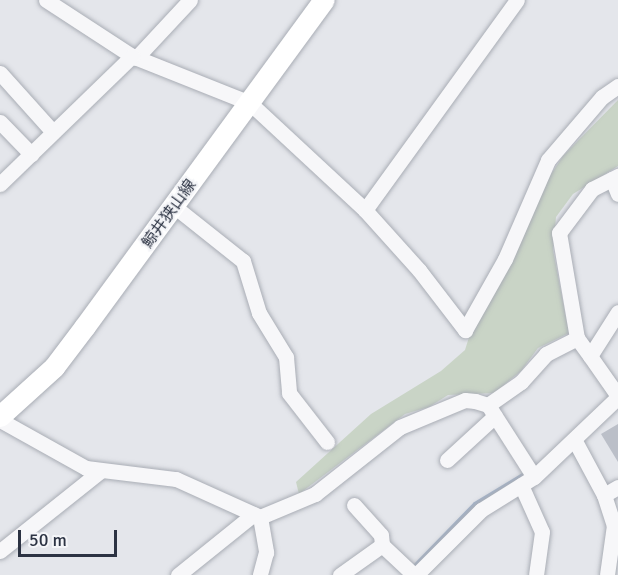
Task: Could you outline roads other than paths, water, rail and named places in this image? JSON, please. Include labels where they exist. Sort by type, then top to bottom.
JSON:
[{"type":"main road","name":"鯨井狭山線","points":[[0,418],[54,367],[175,207],[324,0]]},
{"type":"street","points":[[46,0],[134,57],[250,103],[365,210],[419,270],[465,330],[505,259],[548,160],[602,97],[618,86]]},
{"type":"street","points":[[0,184],[134,57],[190,0]]},
{"type":"street","points":[[365,210],[517,0]]},
{"type":"street","points":[[0,73],[53,132]]},
{"type":"street","points":[[0,122],[31,154]]},
{"type":"street","points":[[354,505],[381,536],[382,544],[415,575],[481,510],[527,481],[575,441],[618,396],[577,338],[559,233],[592,189],[615,178],[618,194]]},
{"type":"street","points":[[175,207],[243,261],[259,313],[286,357],[289,393],[327,442]]},
{"type":"street","points":[[590,356],[618,312]]},
{"type":"street","points":[[447,460],[546,354],[577,338]]},
{"type":"street","points":[[178,575],[257,516],[315,494],[400,427],[465,400],[491,411],[527,481],[542,532],[536,575]]},
{"type":"street","points":[[0,418],[99,472],[176,479],[257,516]]},
{"type":"street","points":[[575,441],[604,495],[616,525],[607,575]]},
{"type":"street","points":[[0,551],[99,472]]},
{"type":"street","points":[[604,495],[618,487]]},
{"type":"street","points":[[257,516],[266,552],[260,575]]},
{"type":"street","points":[[340,575],[382,544]]},
{"type":"waterway","points":[[413,568],[475,504],[523,475]]}]
